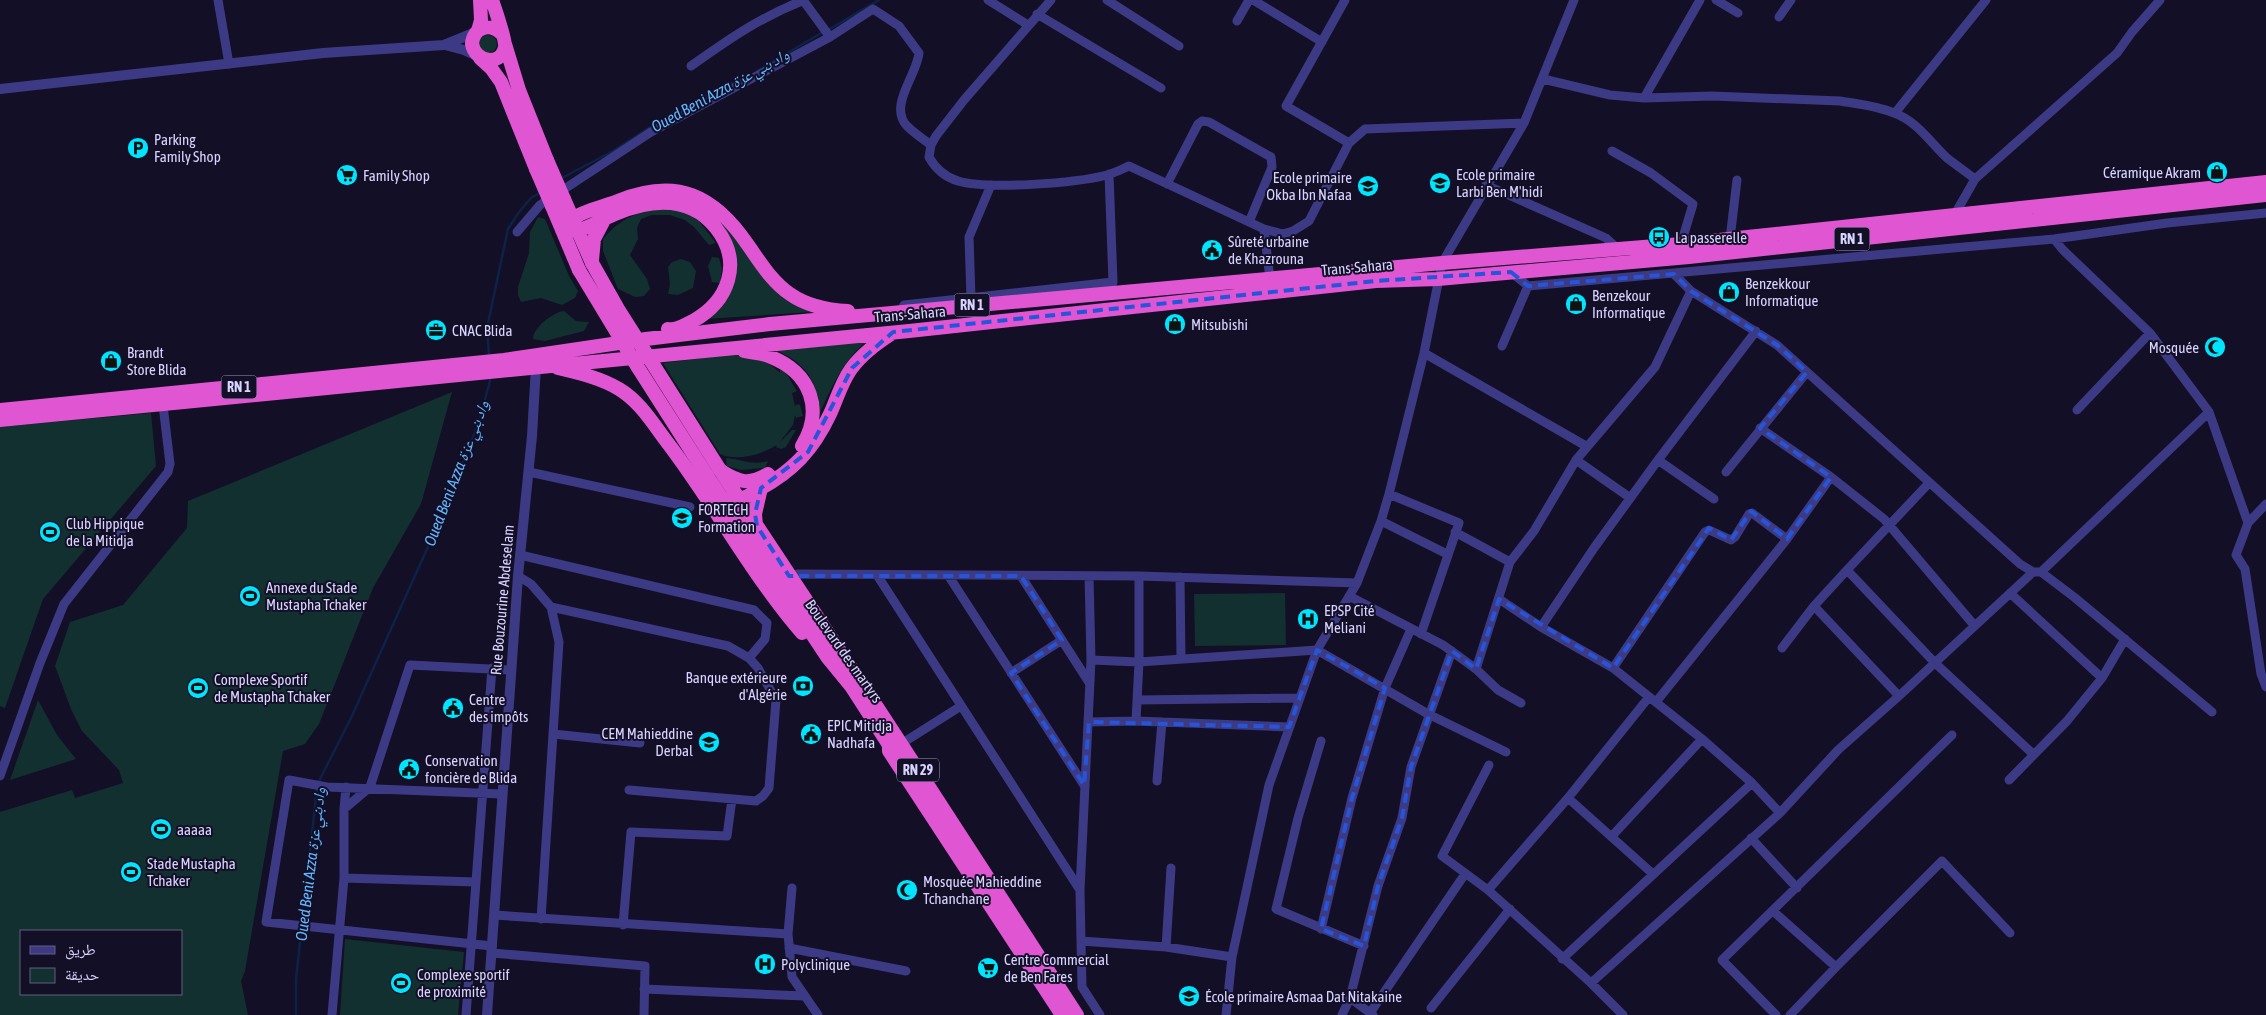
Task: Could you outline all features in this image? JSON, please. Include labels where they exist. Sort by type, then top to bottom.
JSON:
[{"type":"highway","points":[[480,0],[481,20],[472,44],[479,57],[492,68],[501,82],[542,164],[558,202],[562,230],[580,270],[637,366],[711,482],[732,500]]},
{"type":"highway","points":[[492,0],[542,164]]},
{"type":"highway","points":[[477,31],[490,27],[503,38],[503,52],[497,58],[489,60],[479,57]]},
{"type":"highway","name":"RN 1","points":[[0,420],[163,404],[504,365],[646,339],[770,324],[1270,278],[1681,244],[2266,182]]},
{"type":"highway","points":[[562,230],[572,218],[642,193],[673,190],[693,194],[708,201],[728,218],[768,273],[790,294],[811,305],[823,308],[897,313]]},
{"type":"highway","name":"RN 1","points":[[1438,279],[1689,257],[2266,195]]},
{"type":"highway","points":[[558,202],[572,218],[592,263],[623,317],[720,470],[732,500]]},
{"type":"highway","points":[[562,230],[579,232],[632,207],[654,203],[681,203],[695,208],[711,222],[725,242],[729,271],[727,284],[721,298],[708,312],[683,326],[672,330],[668,329],[646,339]]},
{"type":"highway","points":[[592,263],[594,239],[605,219]]},
{"type":"highway","name":"Trans-Sahara","points":[[504,365],[542,366],[893,332],[1376,281],[1438,279]]},
{"type":"highway","points":[[732,500],[757,485],[784,474],[808,452],[822,430],[852,368],[864,354],[893,332]]},
{"type":"highway","points":[[726,348],[769,356],[784,362],[799,374],[809,391],[813,406],[813,421],[810,432],[801,447],[757,485],[756,526]]},
{"type":"highway","points":[[542,366],[599,379],[621,390],[648,416],[682,462],[778,604],[828,658]]},
{"type":"highway","name":"RN 1","points":[[0,410],[477,368]]},
{"type":"highway","points":[[720,470],[731,478],[757,485]]},
{"type":"highway","name":"Boulevard des martyrs","points":[[732,500],[828,658],[851,686],[888,745],[889,751],[1062,1015]]},
{"type":"highway","name":"Boulevard des martyrs","points":[[732,500],[756,526],[901,744],[1077,1015]]},
{"type":"street","points":[[218,0],[229,64]]},
{"type":"street","points":[[691,66],[750,26],[774,12],[803,0],[830,37]]},
{"type":"street","points":[[988,0],[1028,26]]},
{"type":"street","points":[[1051,0],[964,100],[931,145],[929,157],[940,172],[957,181],[991,185],[1078,180],[1109,174],[1129,166],[1264,229],[1283,234],[1309,221],[1349,143],[1365,129],[1524,123]]},
{"type":"street","points":[[1107,0],[1179,46]]},
{"type":"street","points":[[1237,21],[1249,0]]},
{"type":"street","points":[[1253,0],[1322,42]]},
{"type":"street","points":[[1345,0],[1286,106],[1349,143]]},
{"type":"street","points":[[1226,1015],[1232,957],[1268,786],[1316,650],[1357,582],[1381,521],[1424,353],[1442,263],[1524,123],[1574,0]]},
{"type":"street","points":[[1644,98],[1700,0]]},
{"type":"street","points":[[1716,0],[1738,13]]},
{"type":"street","points":[[1779,17],[1791,0]]},
{"type":"street","points":[[1894,113],[1986,0]]},
{"type":"street","points":[[1955,214],[1975,179],[2117,53],[2132,32],[2160,0]]},
{"type":"street","points":[[516,232],[540,205],[651,132],[830,37],[873,9],[899,26],[919,53],[918,62],[902,100],[900,112],[905,124],[931,145]]},
{"type":"street","points":[[1037,14],[1161,88]]},
{"type":"street","points":[[0,89],[323,53],[444,44],[477,31]]},
{"type":"street","points":[[444,44],[479,57]]},
{"type":"street","points":[[1543,79],[1610,95],[1644,98],[1712,96],[1840,101],[1894,113],[1926,134],[1947,157],[1975,179]]},
{"type":"street","points":[[1166,184],[1198,124],[1202,121],[1209,122],[1271,157],[1272,167],[1249,222]]},
{"type":"street","points":[[1612,151],[1650,173],[1694,204],[1681,244]]},
{"type":"street","points":[[897,313],[904,305],[1113,282],[1109,174]]},
{"type":"street","points":[[1730,238],[1737,180]]},
{"type":"street","points":[[971,298],[968,237],[991,185]]},
{"type":"street","points":[[1486,186],[1606,238],[1618,249]]},
{"type":"street","points":[[1511,272],[1528,286],[2054,239],[2266,213]]},
{"type":"street","points":[[1264,229],[1270,278]]},
{"type":"street","points":[[2054,239],[2063,250],[2150,333],[2209,412],[2248,523]]},
{"type":"street","points":[[1674,274],[1691,291],[1777,345],[2020,564],[2037,572],[2125,639],[2212,712]]},
{"type":"street","points":[[1502,346],[1528,286]]},
{"type":"street","points":[[1476,669],[1510,562],[1534,531],[1586,446],[1655,367],[1691,291]]},
{"type":"street","points":[[1541,627],[1630,497],[1756,331]]},
{"type":"street","points":[[2077,410],[2150,333]]},
{"type":"street","points":[[1424,353],[1586,446]]},
{"type":"street","name":"Rue Bouzourine Abdeselam","points":[[487,1015],[518,576],[542,366]]},
{"type":"street","points":[[1726,472],[1807,372]]},
{"type":"street","points":[[0,776],[40,663],[64,604],[168,472],[170,464],[163,404]]},
{"type":"street","points":[[1591,983],[1780,813],[1838,750],[1935,663],[1974,625],[2037,572],[2209,412]]},
{"type":"street","points":[[1760,428],[1831,477],[1889,525],[1974,625]]},
{"type":"street","points":[[1576,460],[1630,497]]},
{"type":"street","points":[[1658,460],[1714,499]]},
{"type":"street","points":[[529,472],[690,506]]},
{"type":"street","points":[[1488,890],[1652,700],[1787,539],[1831,477]]},
{"type":"street","points":[[1782,648],[1814,606],[1929,483]]},
{"type":"street","points":[[1389,494],[1458,523],[1421,634]]},
{"type":"street","points":[[2266,504],[2248,523],[2236,556],[2244,570],[2261,674],[2266,688]]},
{"type":"street","points":[[1613,668],[1706,532],[1709,530],[1714,531],[1731,540],[1735,537],[1748,514],[1752,513],[1787,539]]},
{"type":"street","points":[[1381,521],[1447,554]]},
{"type":"street","points":[[1455,532],[1510,562]]},
{"type":"street","points":[[520,555],[754,610],[767,623],[765,639],[749,658]]},
{"type":"street","points":[[1847,570],[1935,663],[2033,754]]},
{"type":"street","points":[[789,576],[798,574],[1139,576],[1357,582]]},
{"type":"street","points":[[877,575],[1080,890]]},
{"type":"street","points":[[518,576],[531,584],[551,607],[559,642],[541,919]]},
{"type":"street","points":[[948,576],[1084,785]]},
{"type":"street","points":[[1021,576],[1090,684]]},
{"type":"street","points":[[1089,576],[1090,722],[1084,785],[1080,890],[1082,987],[1100,1015]]},
{"type":"street","points":[[1136,721],[1139,662],[1139,576]]},
{"type":"street","points":[[1180,577],[1181,659]]},
{"type":"street","points":[[2010,593],[2102,678]]},
{"type":"street","points":[[1349,596],[1452,652],[1476,669],[1498,690],[1521,703]]},
{"type":"street","points":[[1499,600],[1541,627],[1613,668],[1702,739],[1752,783],[1780,813]]},
{"type":"street","points":[[1814,606],[1899,696]]},
{"type":"street","points":[[551,607],[728,646],[749,658],[758,668],[776,700],[768,788],[764,796],[756,800],[732,799],[629,790]]},
{"type":"street","points":[[1321,929],[1352,798],[1385,688],[1412,629]]},
{"type":"street","points":[[2009,780],[2067,721],[2102,678],[2125,639]]},
{"type":"street","points":[[1011,673],[1062,640]]},
{"type":"street","points":[[1091,660],[1139,662],[1316,650],[1428,714],[1506,752]]},
{"type":"street","points":[[1342,1015],[1350,998],[1378,886],[1402,818],[1411,767],[1428,714],[1452,652]]},
{"type":"street","points":[[344,809],[370,787],[410,665],[511,670]]},
{"type":"street","points":[[466,1015],[492,668]]},
{"type":"street","points":[[1137,700],[1299,698]]},
{"type":"street","points":[[901,744],[961,706]]},
{"type":"street","points":[[1090,722],[1136,721],[1289,727]]},
{"type":"street","points":[[1157,781],[1162,722]]},
{"type":"street","points":[[553,734],[640,743]]},
{"type":"street","points":[[1776,1015],[1722,960],[1952,735]]},
{"type":"street","points":[[1612,836],[1702,739]]},
{"type":"street","points":[[1321,741],[1298,818],[1276,909],[1364,946]]},
{"type":"street","points":[[1489,765],[1442,856],[1510,909],[1623,1015]]},
{"type":"street","points":[[502,794],[370,787],[346,788],[289,780],[266,922],[471,944],[492,949],[644,966],[644,1015]]},
{"type":"street","points":[[1562,959],[1752,783]]},
{"type":"street","points":[[332,1015],[344,878],[344,809],[346,788]]},
{"type":"street","points":[[1568,798],[1653,874]]},
{"type":"street","points":[[624,925],[631,832],[727,836],[732,799]]},
{"type":"street","points":[[1751,838],[1797,888]]},
{"type":"street","points":[[1790,1015],[1942,860],[2010,933]]},
{"type":"street","points":[[1166,947],[1171,868]]},
{"type":"street","points":[[1350,998],[1372,1014],[1465,874]]},
{"type":"street","points":[[344,878],[476,882]]},
{"type":"street","points":[[792,888],[788,934],[792,977],[818,1015]]},
{"type":"street","points":[[1431,1008],[1510,909]]},
{"type":"street","points":[[1773,911],[1836,967]]},
{"type":"street","points":[[494,915],[624,925],[788,934]]},
{"type":"street","points":[[1081,942],[1166,947],[1232,957]]},
{"type":"street","points":[[789,948],[906,971]]},
{"type":"street","points":[[644,989],[804,996]]},
{"type":"highlighted area","points":[[1511,272],[1528,286],[1674,274],[1691,291],[1777,345],[1807,372],[1760,428],[1831,477],[1787,539],[1751,511],[1731,540],[1709,528],[1613,668],[1499,599],[1476,669],[1452,651],[1411,767],[1402,818],[1378,886],[1364,946],[1321,929],[1352,798],[1385,688],[1317,650],[1289,727],[1089,722],[1084,785],[1011,673],[1062,640],[1021,576],[789,576],[757,526],[755,514],[761,488],[808,452],[852,368],[893,332],[1376,281]]},
{"type":"green space","points":[[484,35],[492,35],[497,40],[495,51],[484,53],[479,48],[479,40]]},
{"type":"green space","points":[[678,208],[698,220],[716,243],[709,245],[694,227],[685,220],[670,215],[652,215],[641,219],[637,228],[638,239],[630,255],[647,279],[650,289],[644,296],[635,297],[618,289],[603,251],[603,239],[611,230],[628,218],[655,210]]},
{"type":"green space","points":[[710,209],[812,312],[705,319],[732,281],[709,213]]},
{"type":"green space","points":[[538,217],[545,219],[569,276],[578,291],[575,298],[562,305],[541,298],[521,302],[518,295],[518,287],[529,253],[530,232]]},
{"type":"green space","points":[[712,257],[719,258],[722,269],[720,283],[712,282],[708,266]]},
{"type":"green space","points":[[681,259],[690,262],[696,271],[693,288],[678,295],[668,294],[670,284],[668,267],[672,262]]},
{"type":"green space","points":[[564,311],[576,321],[589,322],[584,331],[545,341],[533,339],[536,330],[544,321]]},
{"type":"green space","points":[[872,337],[861,346],[844,366],[813,428],[815,396],[810,377],[795,361],[775,350]]},
{"type":"green space","points":[[737,354],[738,356],[750,357],[766,363],[780,373],[780,370],[784,370],[797,391],[792,393],[795,406],[800,405],[803,416],[796,418],[795,415],[793,425],[779,443],[792,430],[796,430],[786,447],[781,449],[776,447],[777,445],[757,454],[742,457],[720,454],[663,363]]},
{"type":"green space","name":"Annexe du Stade Mustapha Tchaker","points":[[452,392],[421,504],[373,588],[319,724],[305,744],[283,751],[245,971],[241,981],[248,1015],[0,1015],[0,812],[72,790],[75,798],[123,783],[119,770],[82,731],[71,709],[55,666],[70,622],[123,605],[187,528],[188,501]]},
{"type":"green space","name":"Club Hippique de la Mitidja","points":[[151,413],[156,466],[43,599],[5,708],[0,706],[0,427]]},
{"type":"green space","points":[[726,458],[752,463],[768,461],[765,468],[741,470],[727,466]]},
{"type":"green space","points":[[1285,593],[1286,645],[1195,646],[1194,594]]},
{"type":"green space","points":[[38,700],[57,735],[76,759],[10,780]]},
{"type":"green space","name":"Complexe sportif de proximité","points":[[345,939],[464,952],[458,1015],[340,1015]]},
{"type":"waterway","name":"Oued Beni Azza واد بني عزة","points":[[828,30],[879,0]]},
{"type":"waterway","name":"Oued Beni Azza واد بني عزة","points":[[757,71],[823,32]]},
{"type":"waterway","name":"Oued Beni Azza واد بني عزة","points":[[560,179],[613,151],[680,108],[743,78]]},
{"type":"waterway","name":"Oued Beni Azza واد بني عزة","points":[[489,356],[487,328],[508,229],[531,198],[541,192]]},
{"type":"waterway","name":"Oued Beni Azza واد بني عزة","points":[[318,783],[351,718],[445,509],[479,422],[491,377]]},
{"type":"waterway","name":"Oued Beni Azza واد بني عزة","points":[[296,1015],[296,979],[317,788]]},
{"type":"place","name":"Parking Family Shop","points":[[138,148]]},
{"type":"place","name":"Céramique Akram","points":[[2217,172]]},
{"type":"place","name":"Family Shop","points":[[347,175]]},
{"type":"place","name":"Ecole primaire Larbi Ben M'hidi","points":[[1440,183]]},
{"type":"place","name":"Ecole primaire Okba Ibn Nafaa","points":[[1368,186]]},
{"type":"place","name":"La passerelle","points":[[1659,237]]},
{"type":"place","name":"Sûreté urbaine de Khazrouna","points":[[1212,250]]},
{"type":"place","name":"Benzekkour Informatique","points":[[1729,292]]},
{"type":"place","name":"Benzekour Informatique","points":[[1576,304]]},
{"type":"place","name":"Mitsubishi","points":[[1175,324]]},
{"type":"place","name":"CNAC Blida","points":[[436,330]]},
{"type":"place","name":"Mosquée","points":[[2215,347]]},
{"type":"place","name":"Brandt Store Blida","points":[[111,361]]},
{"type":"place","name":"FORTECH Formation","points":[[682,518]]},
{"type":"place","name":"Club Hippique de la Mitidja","points":[[50,532]]},
{"type":"place","name":"Annexe du Stade Mustapha Tchaker","points":[[250,596]]},
{"type":"place","name":"EPSP Cité Meliani","points":[[1308,619]]},
{"type":"place","name":"Banque extérieure d'Algérie","points":[[803,686]]},
{"type":"place","name":"Complexe Sportif de Mustapha Tchaker","points":[[198,688]]},
{"type":"place","name":"Centre des impôts","points":[[453,708]]},
{"type":"place","name":"EPIC Mitidja Nadhafa","points":[[811,734]]},
{"type":"place","name":"CEM Mahieddine Derbal","points":[[709,742]]},
{"type":"place","name":"Conservation foncière de Blida","points":[[409,769]]},
{"type":"place","name":"aaaaa","points":[[161,829]]},
{"type":"place","name":"Stade Mustapha Tchaker","points":[[131,872]]},
{"type":"place","name":"Mosquée Mahieddine Tchanchane","points":[[907,890]]},
{"type":"place","name":"Polyclinique","points":[[765,964]]},
{"type":"place","name":"Centre Commercial de Ben Fares","points":[[988,968]]},
{"type":"place","name":"Complexe sportif de proximité","points":[[401,983]]},
{"type":"place","name":"École primaire Asmaa Dat Nitakaine","points":[[1189,996]]}]
